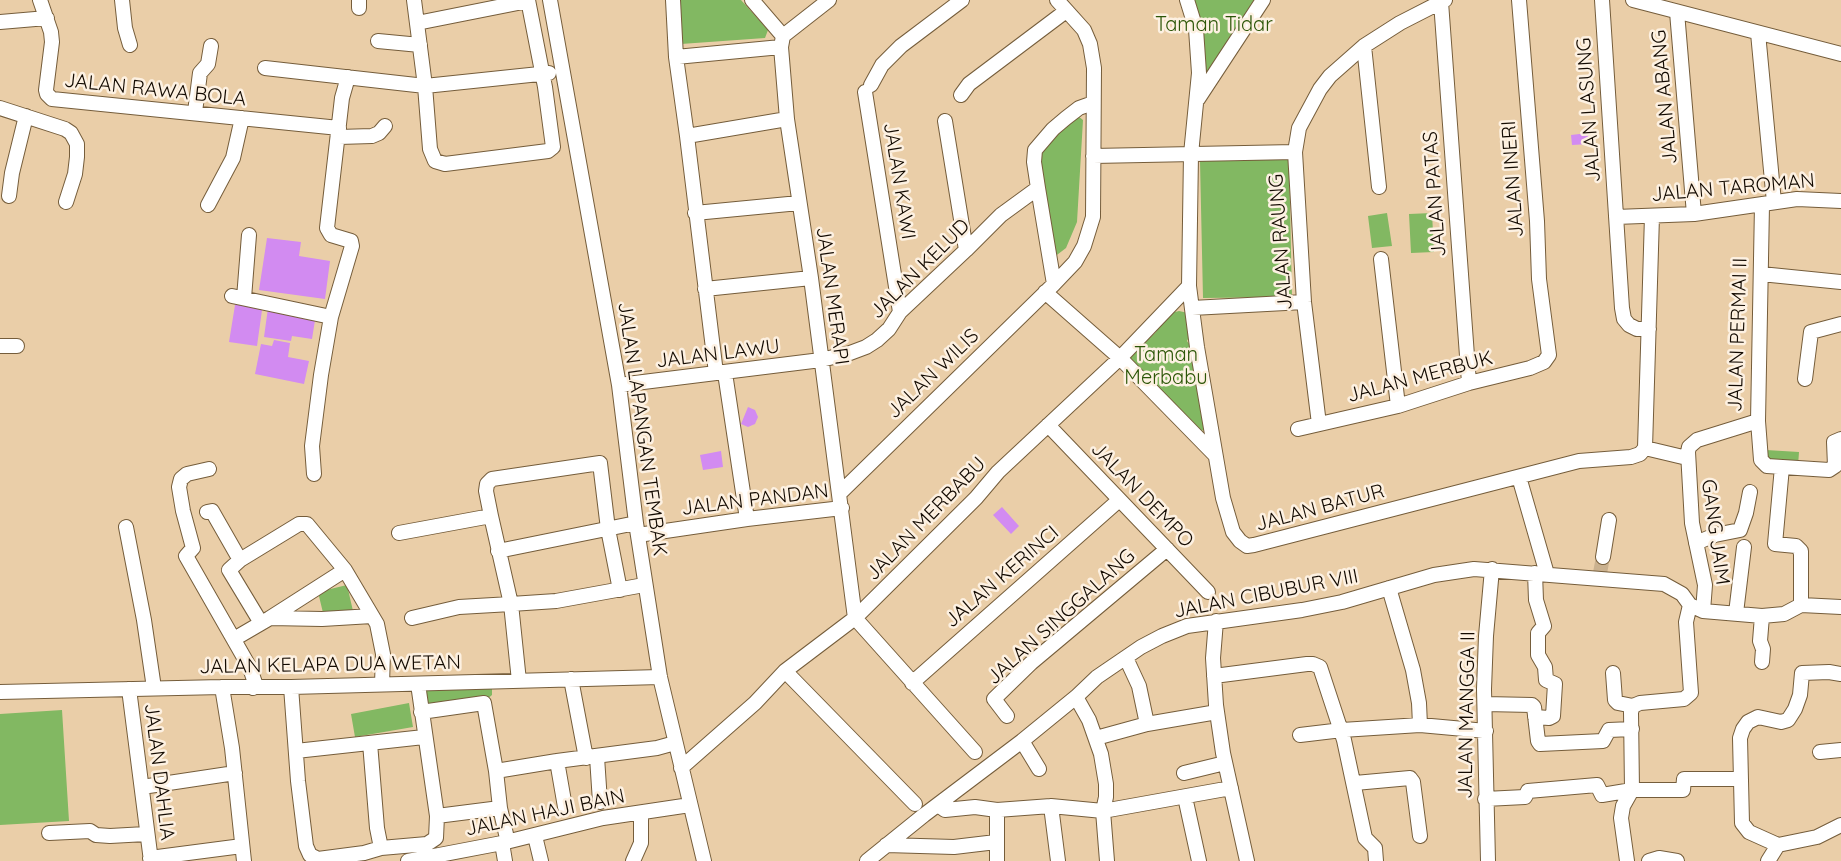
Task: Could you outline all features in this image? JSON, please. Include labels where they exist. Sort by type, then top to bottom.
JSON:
[{"type":"street","name":"JALAN RAWA BOLA","points":[[40,0],[52,42],[46,90],[52,99],[195,112],[372,136],[379,133],[385,126]]},
{"type":"street","points":[[122,0],[125,28],[130,45]]},
{"type":"street","points":[[414,0],[432,156],[435,161],[439,164],[458,164],[551,150],[554,143],[528,0],[417,23]]},
{"type":"street","name":"JALAN LAPANGAN TEMBAK","points":[[550,0],[619,385],[644,585],[660,677],[704,861]]},
{"type":"street","points":[[673,0],[676,57],[705,289],[747,519]]},
{"type":"street","points":[[752,0],[782,41]]},
{"type":"street","points":[[676,57],[782,41],[828,0]]},
{"type":"street","name":"JALAN KAWI","points":[[900,312],[868,89],[882,65],[901,46],[962,0]]},
{"type":"street","name":"JALAN BATUR","points":[[1187,0],[1196,29],[1198,51],[1197,101],[1191,154],[1189,286],[1223,498],[1233,532],[1240,541],[1247,546],[1579,461],[1631,457],[1640,454],[1645,448]]},
{"type":"street","points":[[1197,101],[1263,0]]},
{"type":"street","name":"JALAN INERI","points":[[1519,0],[1537,221],[1539,279],[1549,355]]},
{"type":"street","name":"JALAN LASUNG","points":[[1602,0],[1616,217]]},
{"type":"street","points":[[1633,0],[1841,54]]},
{"type":"street","points":[[1295,152],[1299,128],[1312,101],[1330,76],[1364,46],[1400,23],[1443,1]]},
{"type":"street","name":"JALAN PATAS","points":[[1443,1],[1469,383]]},
{"type":"street","points":[[961,95],[969,84],[1061,5]]},
{"type":"street","name":"JALAN WILIS","points":[[840,494],[1075,262],[1084,246],[1093,217],[1095,76],[1090,44],[1084,30],[1061,5]]},
{"type":"street","name":"JALAN ABANG","points":[[1677,12],[1694,214]]},
{"type":"street","points":[[0,22],[47,18]]},
{"type":"street","name":"JALAN PERMAI II","points":[[1687,458],[1689,447],[1697,440],[1758,421],[1761,274],[1768,203],[1758,33]]},
{"type":"street","points":[[378,41],[420,45]]},
{"type":"street","name":"JALAN MERAPI","points":[[782,41],[787,119],[811,278],[855,618]]},
{"type":"street","points":[[195,112],[200,74],[208,64],[211,46]]},
{"type":"street","points":[[1364,46],[1379,187]]},
{"type":"street","points":[[265,68],[425,86],[563,70]]},
{"type":"street","points":[[314,474],[312,446],[331,317],[352,246],[351,241],[331,235],[327,228],[342,98],[348,77]]},
{"type":"street","points":[[1093,102],[1079,108],[1053,129],[1035,150],[1034,162],[1049,288],[1216,456]]},
{"type":"street","points":[[0,108],[65,129],[75,138],[77,144],[75,174],[66,202]]},
{"type":"street","points":[[9,196],[12,173],[26,116]]},
{"type":"street","points":[[208,205],[233,158],[242,118]]},
{"type":"street","points":[[687,136],[787,119]]},
{"type":"street","points":[[945,121],[966,250]]},
{"type":"street","name":"JALAN RAUNG","points":[[1093,156],[1295,152],[1304,302],[1319,424]]},
{"type":"street","name":"JALAN KELUD","points":[[821,360],[850,353],[877,340],[900,312],[1001,214],[1038,188]]},
{"type":"street","name":"JALAN TAROMAN","points":[[1616,217],[1694,214],[1806,199],[1841,201]]},
{"type":"street","points":[[695,213],[799,203]]},
{"type":"street","points":[[1652,216],[1645,448],[1687,458]]},
{"type":"street","points":[[1616,217],[1623,314],[1626,322],[1632,327],[1649,329]]},
{"type":"street","points":[[249,235],[238,297],[331,317]]},
{"type":"street","points":[[1381,259],[1398,406]]},
{"type":"street","points":[[1761,274],[1841,282]]},
{"type":"street","points":[[705,289],[811,278]]},
{"type":"street","name":"JALAN MERBABU","points":[[681,768],[755,703],[785,671],[855,618],[976,498],[998,472],[1120,358],[1189,286]]},
{"type":"street","points":[[1192,308],[1304,302]]},
{"type":"street","points":[[1805,378],[1811,332],[1841,324]]},
{"type":"street","points":[[0,346],[17,346]]},
{"type":"street","name":"JALAN MERBUK","points":[[1298,429],[1398,406],[1469,383],[1530,368],[1544,362],[1549,355]]},
{"type":"street","name":"JALAN LAWU","points":[[619,385],[821,360]]},
{"type":"street","points":[[1758,421],[1761,460],[1767,466],[1832,469],[1834,466],[1833,444],[1836,440],[1841,439]]},
{"type":"street","name":"JALAN DEMPO","points":[[1048,425],[1118,501],[1208,592]]},
{"type":"street","name":"GANG JAIM","points":[[1634,706],[1645,702],[1684,699],[1691,693],[1686,622],[1697,608],[1705,585],[1696,543],[1687,523],[1687,458]]},
{"type":"street","points":[[519,681],[511,604],[486,491],[487,484],[492,479],[600,463],[608,529],[620,590]]},
{"type":"street","points":[[1782,467],[1775,544],[1796,546],[1801,551],[1802,605]]},
{"type":"street","points":[[209,469],[187,474],[179,487],[193,549],[186,556],[250,668],[255,683],[254,688]]},
{"type":"street","points":[[1519,477],[1541,573],[1536,600],[1544,626],[1538,633],[1538,655],[1545,667],[1546,680],[1555,684],[1553,716],[1535,717]]},
{"type":"street","points":[[1696,543],[1715,535],[1740,530],[1750,492]]},
{"type":"street","name":"JALAN KERINCI","points":[[912,683],[1118,501]]},
{"type":"street","name":"JALAN PANDAN","points":[[498,551],[608,529],[637,529],[842,508]]},
{"type":"street","points":[[207,512],[212,511],[240,560]]},
{"type":"street","points":[[399,533],[491,516]]},
{"type":"street","points":[[1603,557],[1609,520]]},
{"type":"street","points":[[265,621],[230,573],[231,567],[299,524],[310,526],[345,570],[372,616],[380,634],[383,654],[382,684]]},
{"type":"street","points":[[126,526],[154,688]]},
{"type":"street","points":[[1736,613],[1744,547]]},
{"type":"street","name":"JALAN SINGGALANG","points":[[1007,716],[994,699],[1031,663],[1167,549]]},
{"type":"street","name":"JALAN CIBUBUR VIII","points":[[867,861],[1022,741],[1097,677],[1162,636],[1187,626],[1342,602],[1453,571],[1474,568],[1599,576],[1664,584],[1682,594],[1697,608]]},
{"type":"street","name":"JALAN MANGGA II","points":[[1488,861],[1485,800],[1485,704],[1486,636],[1492,569]]},
{"type":"street","points":[[234,639],[345,570]]},
{"type":"street","points":[[412,618],[459,607],[546,603],[644,585]]},
{"type":"street","points":[[1389,588],[1413,670],[1420,725]]},
{"type":"street","points":[[1697,608],[1762,616],[1784,614],[1802,605],[1841,607]]},
{"type":"street","points":[[265,621],[372,616]]},
{"type":"street","points":[[1762,616],[1760,641],[1763,649],[1762,662]]},
{"type":"street","points":[[855,618],[975,752]]},
{"type":"street","points":[[1216,621],[1214,676],[1217,712],[1247,861]]},
{"type":"street","points":[[1126,658],[1139,686],[1147,724]]},
{"type":"street","points":[[1214,676],[1307,664],[1317,665],[1321,669],[1342,730],[1365,838],[1373,846],[1376,861]]},
{"type":"street","points":[[785,671],[915,804]]},
{"type":"street","points":[[1613,673],[1616,702],[1634,706],[1631,712],[1632,790],[1625,800],[1622,811],[1627,861]]},
{"type":"street","points":[[1839,829],[1816,837],[1778,845],[1749,832],[1742,823],[1740,738],[1748,722],[1758,717],[1781,722],[1788,720],[1800,695],[1802,673],[1841,674]]},
{"type":"street","name":"JALAN KELAPA DUA WETAN","points":[[0,692],[660,677]]},
{"type":"street","points":[[571,679],[592,758],[600,802]]},
{"type":"street","points":[[291,687],[306,846],[310,855],[318,859],[364,853],[381,848],[431,843],[438,834],[418,684]]},
{"type":"street","points":[[222,687],[235,773],[244,861]]},
{"type":"street","name":"JALAN DAHLIA","points":[[129,688],[150,860]]},
{"type":"street","points":[[1076,697],[1086,713],[1096,738],[1106,784],[1103,811],[1107,861]]},
{"type":"street","points":[[422,712],[484,703],[496,771],[505,861]]},
{"type":"street","points":[[1485,704],[1532,705],[1540,744],[1603,741],[1609,730],[1632,729]]},
{"type":"street","points":[[1096,738],[1147,724],[1217,712]]},
{"type":"street","points":[[1300,735],[1420,725],[1486,731]]},
{"type":"street","points":[[296,751],[424,737]]},
{"type":"street","points":[[1022,741],[1039,769]]},
{"type":"street","points":[[370,743],[376,828],[381,848]]},
{"type":"street","points":[[496,771],[657,748],[675,743]]},
{"type":"street","points":[[1820,752],[1841,750]]},
{"type":"street","points":[[557,761],[565,807]]},
{"type":"street","points":[[1184,773],[1226,763]]},
{"type":"street","points":[[142,787],[235,773]]},
{"type":"street","points":[[1355,783],[1410,778],[1413,782],[1420,836]]},
{"type":"street","points":[[1485,800],[1525,797],[1528,791],[1597,785],[1602,795],[1632,790],[1683,790],[1684,779],[1741,779]]},
{"type":"street","points":[[938,805],[945,810],[975,807],[996,810],[1051,806],[1103,811],[1231,788]]},
{"type":"street","points":[[1185,797],[1199,861]]},
{"type":"street","name":"JALAN HAJI BAIN","points":[[408,861],[504,839],[535,836],[603,818],[690,806]]},
{"type":"street","points":[[1051,806],[1058,861]]},
{"type":"street","points":[[437,816],[500,808]]},
{"type":"street","points":[[996,810],[997,861]]},
{"type":"street","points":[[633,861],[640,843],[641,813]]},
{"type":"street","points":[[49,833],[90,831],[96,835],[110,836],[146,834]]},
{"type":"street","points":[[535,836],[541,861]]},
{"type":"street","points":[[886,845],[954,847],[996,842]]},
{"type":"street","points":[[1768,861],[1778,845]]},
{"type":"street","points":[[150,860],[242,846]]},
{"type":"street","points":[[1648,861],[1659,858],[1677,861]]},
{"type":"green space","points":[[680,0],[741,0],[768,30],[765,38],[681,44]]},
{"type":"green space","name":"Taman Tidar","points":[[1186,0],[1258,0],[1206,78]]},
{"type":"green space","points":[[1072,111],[1083,120],[1077,222],[1066,248],[1049,261],[1032,149]]},
{"type":"green space","points":[[1289,159],[1292,297],[1203,298],[1200,161]]},
{"type":"green space","points":[[1387,213],[1392,246],[1372,248],[1368,216]]},
{"type":"green space","points":[[1432,213],[1434,252],[1411,253],[1409,214]]},
{"type":"green space","name":"Taman Merbabu","points":[[1179,311],[1188,313],[1191,333],[1187,341],[1193,349],[1206,430],[1190,432],[1124,367],[1135,351],[1155,333],[1171,313]]},
{"type":"green space","points":[[1766,450],[1799,452],[1798,466],[1765,464]]},
{"type":"green space","points":[[347,585],[353,611],[324,617],[318,592]]},
{"type":"green space","points":[[492,686],[492,695],[485,701],[428,705],[421,687]]},
{"type":"green space","points":[[409,703],[413,727],[355,737],[351,714]]},
{"type":"green space","points":[[62,710],[69,821],[0,825],[0,714]]},
{"type":"shaded area","points":[[1588,133],[1589,144],[1572,145],[1571,135]]},
{"type":"shaded area","points":[[267,238],[301,242],[299,256],[330,261],[325,299],[259,290]]},
{"type":"shaded area","points":[[236,299],[263,303],[257,346],[229,342]]},
{"type":"shaded area","points":[[268,308],[316,314],[312,339],[292,336],[291,341],[264,337]]},
{"type":"shaded area","points":[[274,340],[290,343],[288,357],[309,361],[304,384],[255,374],[261,344],[272,346]]},
{"type":"shaded area","points":[[748,407],[755,410],[758,417],[755,424],[748,427],[741,424]]},
{"type":"shaded area","points":[[721,451],[723,467],[703,470],[700,455]]},
{"type":"shaded area","points":[[1002,507],[1019,526],[1011,534],[993,515]]},
{"type":"tunnel","points":[[1600,573],[1603,557]]}]
